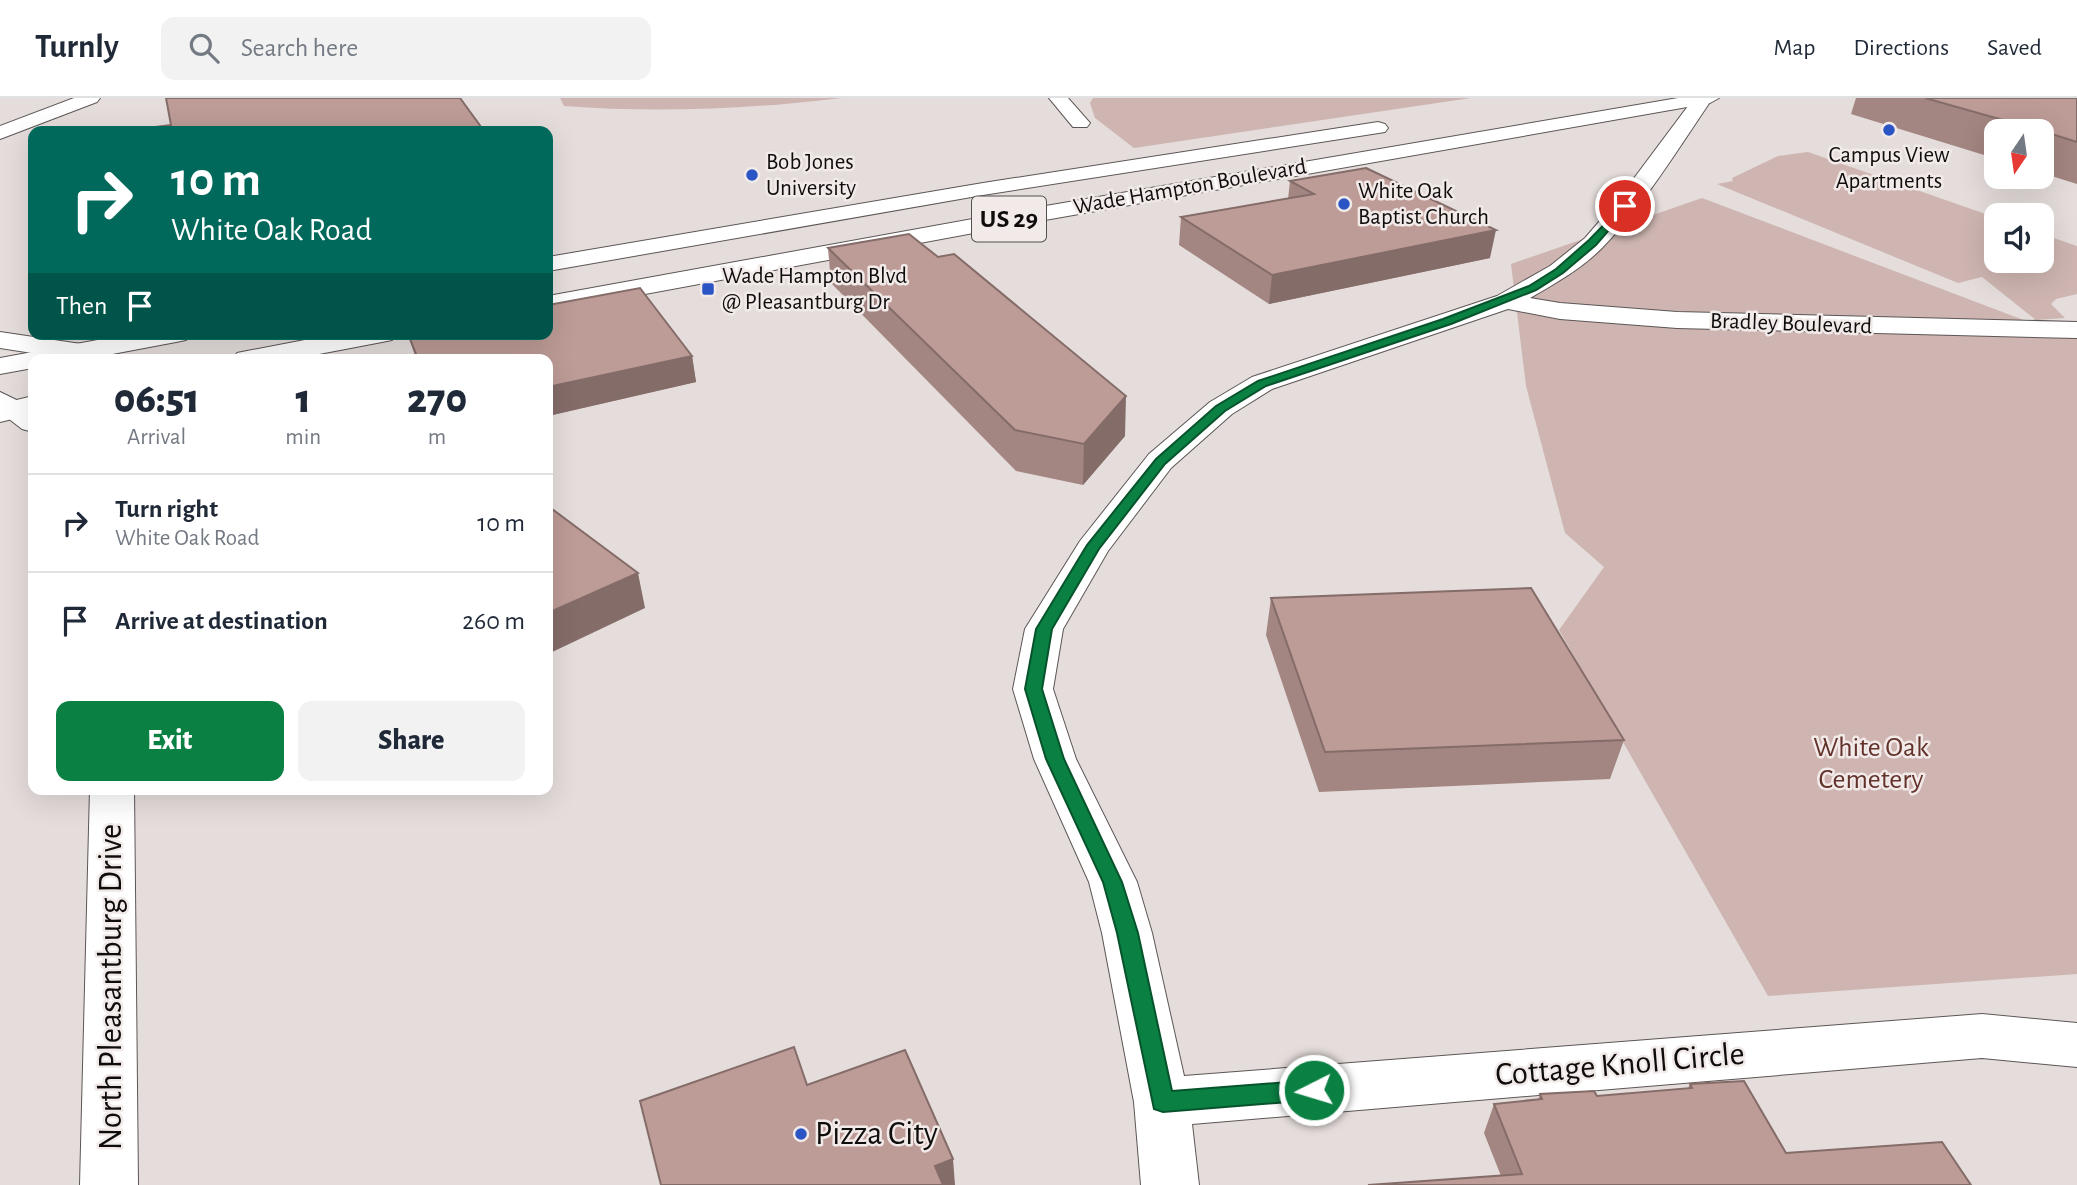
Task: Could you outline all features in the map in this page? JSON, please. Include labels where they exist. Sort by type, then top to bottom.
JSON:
[{"type":"main road","points":[[0,133],[91,98]]},
{"type":"main road","points":[[1058,98],[1080,123]]},
{"type":"main road","points":[[1170,1185],[1163,1102],[1127,933],[1113,882],[1055,759],[1033,689],[1044,629],[1092,548],[1160,461],[1221,408],[1262,383],[1506,300],[1559,271],[1592,243],[1625,206],[1706,99]]},
{"type":"main road","name":"Wade Hampton Boulevard","points":[[553,303],[1706,99]]},
{"type":"main road","points":[[1528,110],[1565,122]]},
{"type":"main road","name":"Wade Hampton Boulevard","points":[[553,263],[984,189],[1400,124]]},
{"type":"main road","points":[[732,232],[763,264]]},
{"type":"main road","name":"Bradley Boulevard","points":[[1506,300],[1560,311],[1663,319],[2077,330]]},
{"type":"main road","points":[[0,340],[78,354]]},
{"type":"main road","points":[[88,354],[150,340]]},
{"type":"main road","points":[[274,354],[350,340]]},
{"type":"main road","points":[[0,366],[28,361]]},
{"type":"main road","name":"North Pleasantburg Drive","points":[[109,1185],[112,795]]},
{"type":"main road","name":"Cottage Knoll Circle","points":[[1163,1102],[1982,1036],[2077,1045]]},
{"type":"green space","points":[[560,98],[842,98],[773,105],[668,109],[564,106]]},
{"type":"green space","points":[[1093,98],[1471,98],[1134,148],[1095,118],[1090,103]]},
{"type":"green space","points":[[1808,152],[1984,213],[1984,273],[2054,273],[2054,238],[2077,246],[2077,294],[2056,299],[2051,304],[2065,318],[2036,320],[1982,277],[1958,283],[1717,184],[1733,181],[1732,178],[1778,156]]},
{"type":"green space","name":"White Oak Cemetery","points":[[1702,198],[2042,327],[2077,325],[2077,974],[1768,996],[1559,630],[1604,567],[1565,533],[1526,386],[1511,264]]},
{"type":"building","points":[[166,98],[460,98],[480,126],[163,126],[171,125]]},
{"type":"building","points":[[1925,98],[2077,98],[2077,142],[2054,135],[2054,119],[1999,119]]},
{"type":"building","points":[[1366,168],[1496,230],[1272,275],[1181,217],[1314,194],[1290,181]]},
{"type":"building","points":[[909,234],[938,257],[954,254],[1126,396],[1084,444],[1015,430],[828,248]]},
{"type":"building","points":[[640,288],[692,356],[553,386],[553,354],[416,354],[410,340],[553,340],[553,304]]},
{"type":"building","points":[[553,510],[638,573],[553,611]]},
{"type":"building","points":[[1531,588],[1624,740],[1325,752],[1271,598]]},
{"type":"building","name":"Pizza City","points":[[794,1047],[807,1085],[905,1050],[953,1159],[935,1166],[943,1185],[661,1185],[640,1101]]},
{"type":"building","points":[[1744,1081],[1786,1153],[1942,1142],[1971,1185],[1368,1185],[1522,1174],[1494,1104],[1542,1099],[1540,1094],[1594,1091],[1597,1096],[1692,1088],[1690,1084]]},
{"type":"place","name":"Campus View Apartments","points":[[1889,130]]},
{"type":"place","name":"Bob Jones University","points":[[752,175]]},
{"type":"place","name":"White Oak Baptist Church","points":[[1344,204]]},
{"type":"place","name":"Wade Hampton Blvd @ Pleasantburg Dr","points":[[708,289]]},
{"type":"place","name":"Pizza City","points":[[801,1134]]},
{"type":"route","points":[[1314,1090],[1163,1102],[1127,933],[1113,882],[1055,759],[1033,689],[1044,629],[1092,548],[1160,461],[1221,408],[1262,383],[1337,356],[1447,322],[1532,288],[1559,271],[1592,243],[1625,206]]}]
